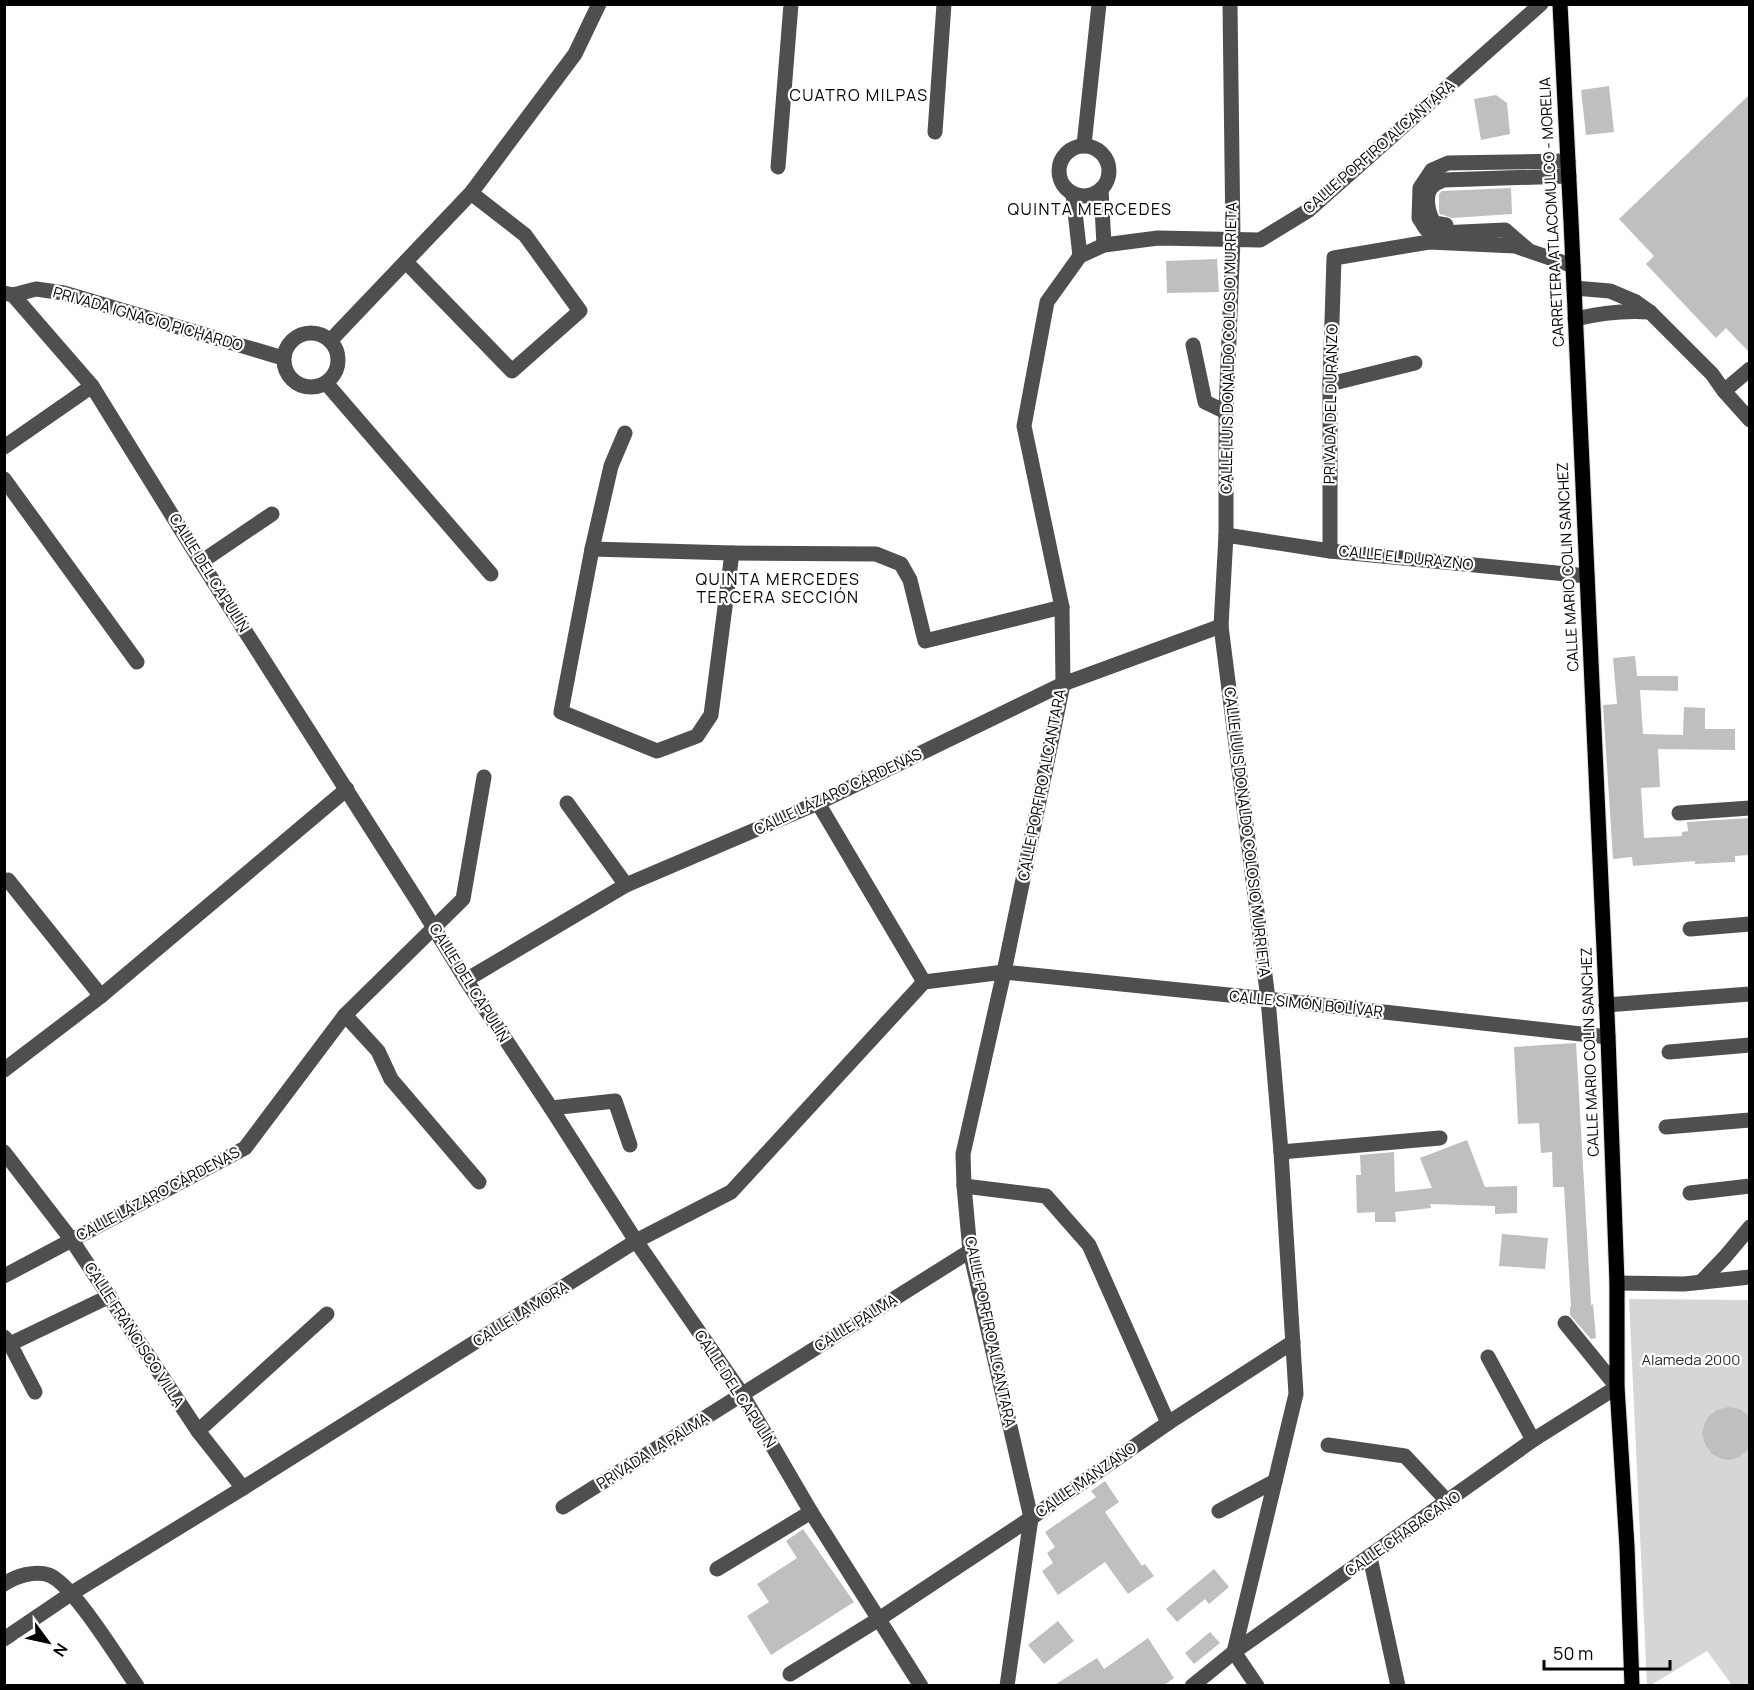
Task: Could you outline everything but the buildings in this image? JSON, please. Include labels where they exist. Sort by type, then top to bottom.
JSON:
[{"type":"main road","name":"CARRETERA ATLACOMULCO - MORELIA","points":[[1560,4],[1580,417]]},
{"type":"main road","name":"CALLE MARIO COLIN SANCHEZ","points":[[1580,417],[1608,1037],[1617,1282],[1617,1386],[1627,1547],[1632,1686]]},
{"type":"street","points":[[330,341],[471,193],[575,54],[599,4]]},
{"type":"street","points":[[778,167],[791,4]]},
{"type":"street","points":[[935,132],[944,4]]},
{"type":"street","points":[[1084,145],[1099,4]]},
{"type":"street","name":"CALLE LUIS DONALDO COLOSIO MURRIETA","points":[[1230,4],[1233,240],[1226,412],[1226,535],[1221,626],[1268,999],[1281,1152],[1296,1394],[1234,1653]]},
{"type":"street","name":"CALLE PORFIRO ALCANTARA","points":[[1007,1686],[1031,1518],[970,1251],[963,1154],[1004,972],[1063,684],[1062,607],[1024,426],[1047,302],[1080,256],[1104,245],[1158,238],[1260,240],[1309,210],[1541,4]]},
{"type":"street","points":[[1084,145],[1096,148],[1105,155],[1109,167],[1108,179],[1101,189],[1088,196],[1073,194],[1064,187],[1059,177],[1059,165],[1064,154],[1072,147],[1084,145]]},
{"type":"street","points":[[1569,169],[1443,180],[1432,186],[1428,194],[1430,215],[1434,223],[1445,225],[1496,222],[1530,252],[1573,266]]},
{"type":"street","points":[[1101,189],[1104,245]]},
{"type":"street","points":[[406,262],[512,371],[580,311],[525,235],[471,193]]},
{"type":"street","points":[[1073,194],[1080,256]]},
{"type":"street","name":"PRIVADA DEL DURANZO","points":[[1330,551],[1330,384],[1334,258],[1429,242],[1515,246],[1530,252]]},
{"type":"street","points":[[1574,288],[1611,291],[1636,302],[1650,312],[1712,374],[1749,420]]},
{"type":"street","name":"PRIVADA IGNACIO PICHARDO","points":[[9,294],[36,289],[64,293],[283,358]]},
{"type":"street","name":"CALLE DEL CAPULÍN","points":[[9,294],[92,386],[466,980],[636,1241],[742,1394],[811,1512],[921,1686]]},
{"type":"street","points":[[1575,320],[1599,313],[1650,312]]},
{"type":"street","points":[[315,333],[330,341],[338,355],[338,363],[332,378],[326,383],[309,388],[301,386],[287,375],[283,358],[285,349],[297,336],[315,333]]},
{"type":"street","points":[[1193,345],[1205,402],[1226,412]]},
{"type":"street","points":[[1330,384],[1415,363]]},
{"type":"street","points":[[1724,391],[1749,369]]},
{"type":"street","points":[[326,383],[491,574]]},
{"type":"street","points":[[4,447],[92,386]]},
{"type":"street","points":[[625,433],[611,466],[592,549],[561,712],[657,752],[697,736],[711,715],[732,553]]},
{"type":"street","points":[[4,479],[137,662]]},
{"type":"street","points":[[201,562],[272,514]]},
{"type":"street","name":"CALLE EL DURAZNO","points":[[1226,535],[1330,551],[1587,576]]},
{"type":"street","points":[[592,549],[876,554],[901,564],[910,580],[925,641],[1062,607]]},
{"type":"street","name":"CALLE LÁZARO CÁRDENAS","points":[[466,980],[626,885],[818,803],[1063,684],[1221,626]]},
{"type":"street","name":"CALLE LÁZARO CÁRDENAS","points":[[4,1276],[245,1148],[345,1015],[463,899],[484,777]]},
{"type":"street","points":[[4,1070],[101,996],[347,789]]},
{"type":"street","points":[[567,803],[626,885]]},
{"type":"street","points":[[818,803],[924,982],[1004,972]]},
{"type":"street","points":[[1679,813],[1749,807]]},
{"type":"street","points":[[8,880],[101,996]]},
{"type":"street","points":[[1690,929],[1749,924]]},
{"type":"street","name":"CALLE SIMÓN BOLÍVAR","points":[[1004,972],[1608,1037]]},
{"type":"street","name":"CALLE LA MORA","points":[[4,1639],[72,1593],[636,1241],[731,1192],[924,982]]},
{"type":"street","points":[[1606,1005],[1749,994]]},
{"type":"street","points":[[345,1015],[378,1051],[391,1079],[479,1182]]},
{"type":"street","points":[[1669,1052],[1749,1045]]},
{"type":"street","points":[[551,1108],[615,1101],[630,1145]]},
{"type":"street","points":[[1666,1127],[1749,1120]]},
{"type":"street","points":[[1281,1152],[1440,1138]]},
{"type":"street","name":"CALLE FRANCISCO VILLA","points":[[4,1152],[71,1239],[198,1431],[243,1488]]},
{"type":"street","points":[[964,1186],[1046,1196],[1089,1245],[1168,1423]]},
{"type":"street","points":[[1690,1193],[1749,1186]]},
{"type":"street","points":[[1701,1282],[1749,1227]]},
{"type":"street","name":"CALLE PALMA","points":[[742,1394],[970,1251]]},
{"type":"street","points":[[1617,1282],[1684,1284],[1749,1277]]},
{"type":"street","points":[[35,1392],[7,1340],[110,1296]]},
{"type":"street","points":[[198,1431],[327,1314]]},
{"type":"street","points":[[1565,1323],[1617,1386]]},
{"type":"street","name":"CALLE MANZANO","points":[[790,1674],[879,1619],[1168,1423],[1293,1342]]},
{"type":"street","points":[[1488,1357],[1533,1440]]},
{"type":"street","name":"CALLE CHABACANO","points":[[1192,1686],[1234,1653],[1533,1440],[1617,1386]]},
{"type":"street","name":"PRIVADA LA PALMA","points":[[563,1507],[742,1394]]},
{"type":"street","points":[[1328,1445],[1405,1456],[1448,1502]]},
{"type":"street","points":[[1219,1511],[1275,1481]]},
{"type":"street","points":[[717,1569],[811,1512]]},
{"type":"street","points":[[1370,1557],[1398,1686]]},
{"type":"street","points":[[4,1584],[13,1578],[38,1573],[51,1576],[72,1593],[136,1686]]},
{"type":"street","points":[[1234,1653],[1257,1686]]},
{"type":"green space","name":"Alameda 2000","points":[[1629,1299],[1749,1300],[1749,1685],[1732,1685],[1707,1651],[1651,1685],[1647,1685]]},
{"type":"district","name":"CUATRO MILPAS","points":[[859,95]]},
{"type":"district","name":"QUINTA MERCEDES","points":[[1090,209]]},
{"type":"district","name":"QUINTA MERCEDES TERCERA SECCIÓN","points":[[778,588]]}]
